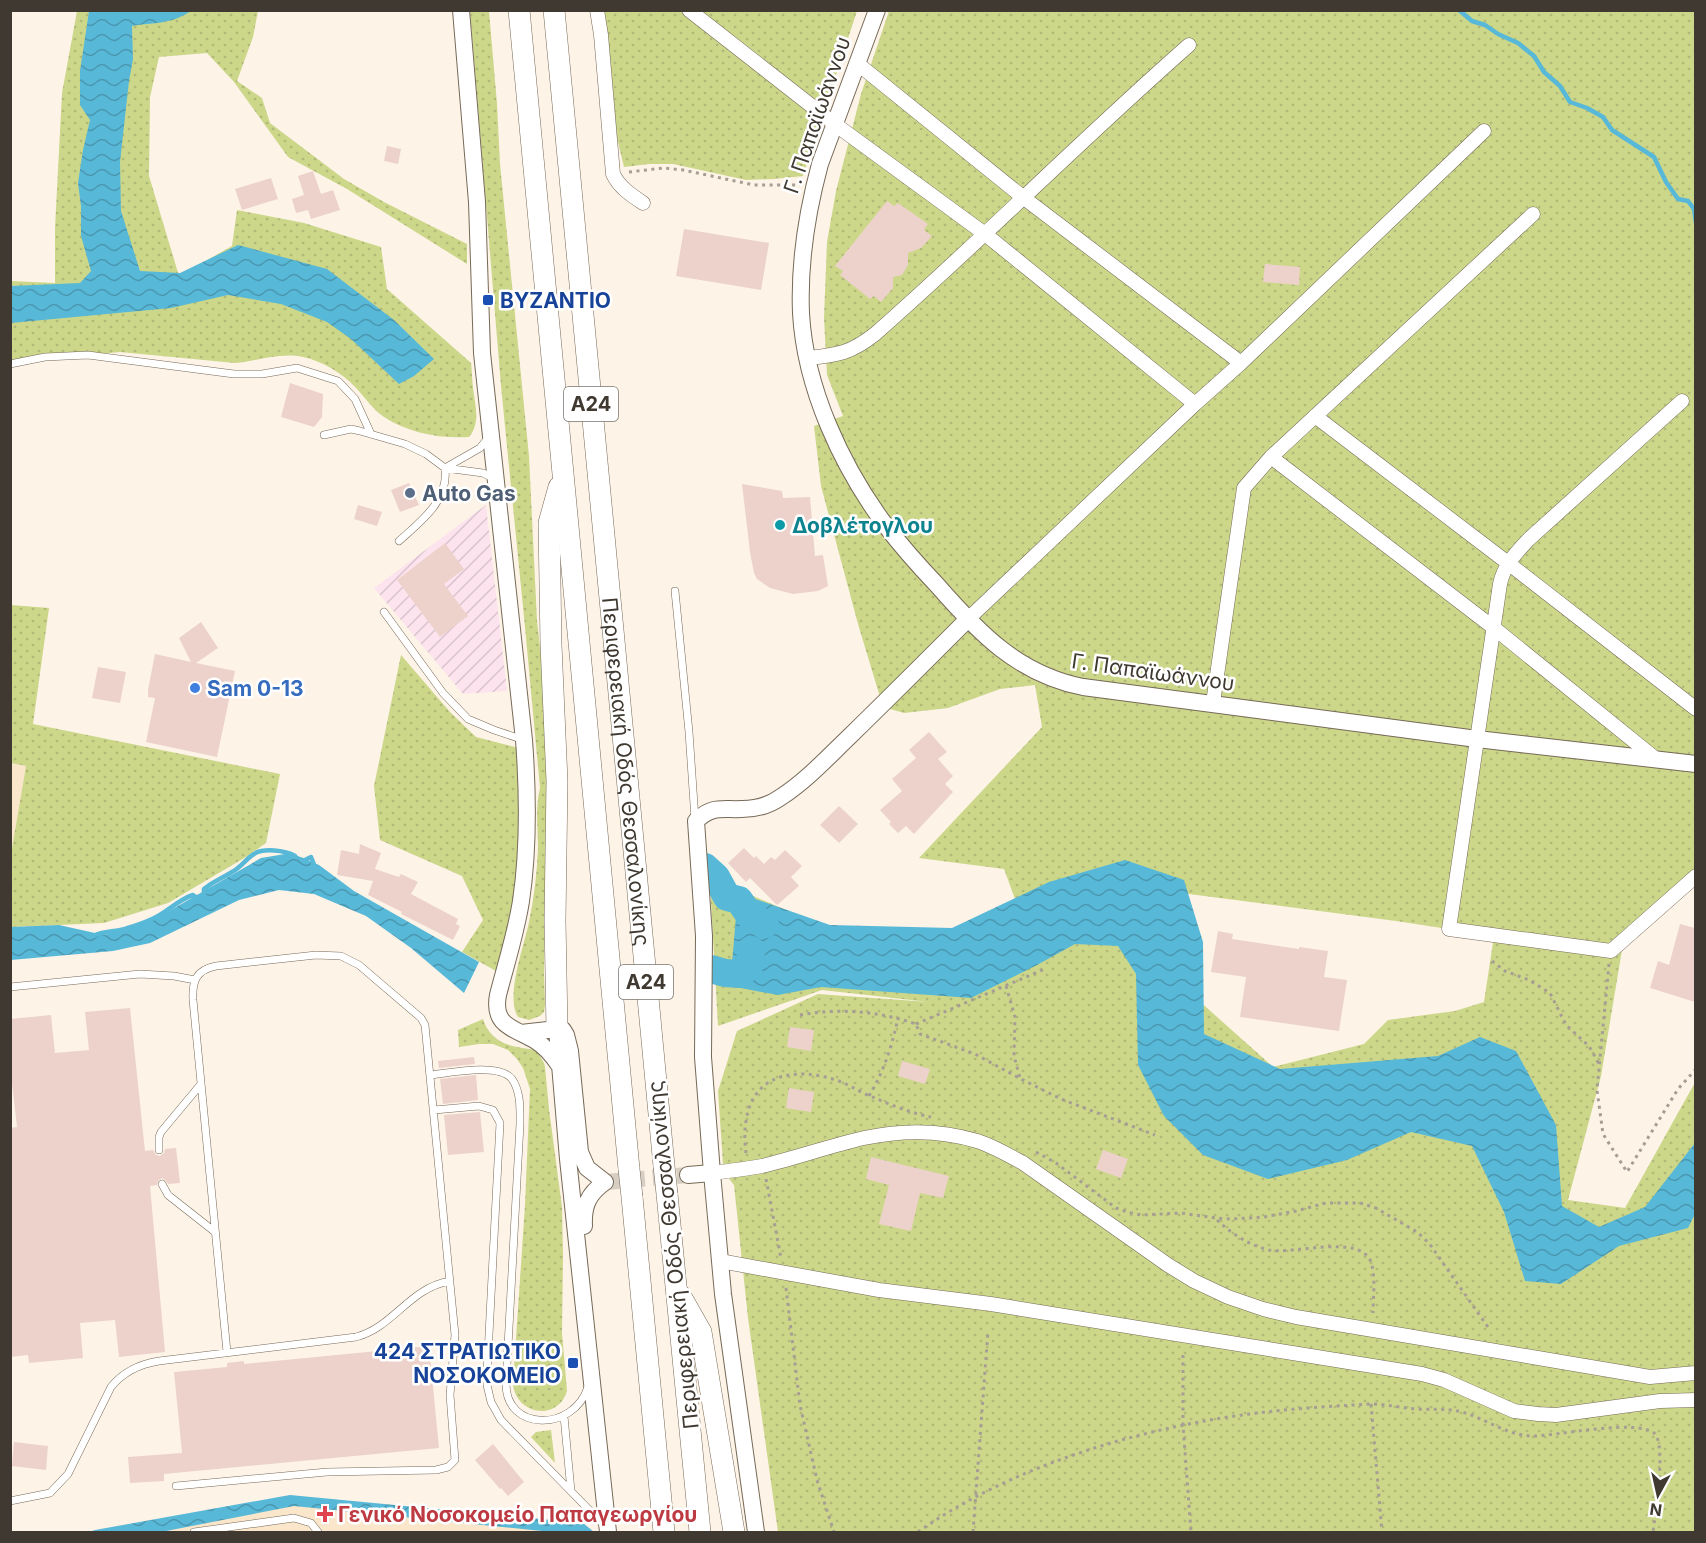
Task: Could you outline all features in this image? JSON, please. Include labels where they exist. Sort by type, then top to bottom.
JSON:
[{"type":"highway","name":"Περιφερειακή Οδός Θεσσαλονίκης","points":[[519,10],[664,1533]]},
{"type":"highway","name":"Περιφερειακή Οδός Θεσσαλονίκης","points":[[554,10],[700,1533]]},
{"type":"highway","points":[[557,1029],[555,920],[557,799],[549,523],[563,475]]},
{"type":"highway","points":[[676,1289],[701,1332],[734,1533]]},
{"type":"street","points":[[461,10],[477,202],[482,353],[528,795],[526,862],[516,926],[496,1002],[500,1018],[505,1024],[542,1045],[559,1065]]},
{"type":"street","points":[[597,10],[613,174],[616,181],[627,192],[643,203]]},
{"type":"street","points":[[689,10],[836,125],[985,234],[1195,404]]},
{"type":"street","name":"Γ. Παπαϊωάννου","points":[[877,10],[820,164],[814,187],[806,226],[801,293],[802,327],[819,398],[833,436],[861,488],[902,546],[991,642],[1020,663],[1066,684],[1477,739],[1695,764]]},
{"type":"street","points":[[808,358],[838,354],[857,348],[875,334],[1189,45]]},
{"type":"street","points":[[858,64],[1024,198],[1241,363]]},
{"type":"street","points":[[756,1533],[720,1261],[712,1173],[703,1057],[704,944],[696,821],[704,813],[714,809],[742,810],[772,802],[813,772],[968,619],[1484,131]]},
{"type":"street","points":[[1213,703],[1244,488],[1271,458],[1315,416],[1533,214]]},
{"type":"street","points":[[1682,401],[1529,539],[1503,571],[1449,929],[1611,951],[1695,876]]},
{"type":"street","points":[[1315,416],[1508,562],[1695,709]]},
{"type":"street","points":[[1271,458],[1494,628],[1656,759]]},
{"type":"street","points":[[557,1029],[607,1530]]},
{"type":"street","points":[[521,1033],[557,1029],[565,1033],[570,1051],[581,1157],[587,1168],[605,1182],[589,1196],[584,1212],[589,1297],[587,1337]]},
{"type":"street","points":[[688,1175],[763,1166],[864,1138],[894,1133],[949,1136],[978,1142],[1023,1163],[1194,1281],[1228,1297],[1263,1309],[1296,1317],[1650,1377],[1695,1374]]},
{"type":"street","points":[[720,1261],[851,1286],[991,1304],[1422,1374],[1444,1380],[1514,1411],[1556,1414],[1660,1401],[1695,1400]]},
{"type":"lane","points":[[10,364],[45,357],[88,355],[234,374],[262,374],[297,368],[338,381],[355,399],[371,434]]},
{"type":"lane","points":[[445,468],[480,448],[488,439],[490,424]]},
{"type":"lane","points":[[324,435],[351,429],[371,434],[417,449],[445,468],[492,476],[496,483]]},
{"type":"lane","points":[[399,541],[422,521],[440,498],[445,485],[445,468]]},
{"type":"lane","points":[[675,591],[696,821]]},
{"type":"lane","points":[[384,612],[443,693],[468,719],[524,740]]},
{"type":"lane","points":[[176,1486],[327,1472],[436,1470],[451,1465],[455,1458],[450,1395],[455,1335],[426,1029],[423,1021],[364,970],[345,957],[316,955],[222,965],[206,969],[195,981],[193,1000],[227,1352]]},
{"type":"lane","points":[[10,987],[140,974],[174,976],[195,981]]},
{"type":"lane","points":[[430,1075],[493,1070],[512,1079],[519,1099],[520,1124],[506,1393],[512,1406],[525,1416],[546,1421],[564,1416],[581,1402],[586,1393],[591,1371]]},
{"type":"lane","points":[[159,1150],[161,1132],[201,1084]]},
{"type":"lane","points":[[434,1110],[479,1106],[493,1110],[498,1117],[500,1131],[487,1373],[488,1394],[493,1408],[501,1420],[607,1530]]},
{"type":"lane","points":[[162,1184],[168,1195],[215,1233]]},
{"type":"lane","points":[[10,1501],[50,1493],[68,1474],[107,1393],[123,1375],[137,1367],[155,1361],[340,1340],[364,1335],[386,1322],[424,1289],[450,1281]]},
{"type":"lane","points":[[564,1416],[571,1492]]},
{"type":"lane","points":[[194,1533],[294,1518],[311,1523],[318,1533]]},
{"type":"path","points":[[613,174],[663,168],[754,185],[814,187]]},
{"type":"path","points":[[1611,951],[1597,1090],[1603,1134],[1627,1172],[1678,1089],[1695,1069]]},
{"type":"path","points":[[1492,961],[1505,971],[1529,980],[1550,993],[1566,1025],[1589,1046],[1599,1065]]},
{"type":"path","points":[[800,1015],[837,1010],[898,1018],[916,1024],[1047,968]]},
{"type":"path","points":[[1006,986],[1015,1017],[1014,1056],[1021,1079]]},
{"type":"path","points":[[869,1095],[888,1059],[898,1018]]},
{"type":"path","points":[[916,1024],[920,1034],[975,1054],[1061,1099],[1155,1134]]},
{"type":"path","points":[[763,1166],[784,1272],[800,1405],[817,1480],[834,1533]]},
{"type":"path","points":[[1373,1313],[1373,1271],[1370,1260],[1363,1252],[1334,1246],[1291,1251],[1271,1250],[1252,1244],[1230,1232],[1216,1218],[1264,1217],[1335,1202],[1360,1203],[1376,1208],[1417,1232],[1429,1243],[1490,1330]]},
{"type":"path","points":[[973,1533],[988,1331]]},
{"type":"path","points":[[1183,1355],[1183,1425],[1191,1533]]},
{"type":"path","points":[[918,1533],[975,1498],[1038,1469],[1064,1458],[1144,1435],[1183,1425],[1265,1412],[1371,1404],[1461,1412],[1516,1435],[1525,1436],[1621,1428],[1641,1428],[1654,1433],[1659,1441],[1660,1459],[1653,1533]]},
{"type":"path","points":[[1371,1404],[1382,1533]]},
{"type":"shaded area","points":[[486,505],[507,691],[463,694],[374,588]]},
{"type":"shaded area","points":[[11,763],[26,766],[11,854]]},
{"type":"shaded area","name":"Γενικό Νοσοκομείο Παπαγεωργίου","points":[[293,1496],[579,1532],[85,1532]]},
{"type":"green space","points":[[77,11],[258,11],[253,37],[237,81],[262,98],[270,123],[344,179],[467,244],[467,264],[347,189],[288,157],[234,82],[207,53],[159,57],[150,97],[149,176],[179,276],[232,246],[237,210],[304,223],[381,247],[387,289],[471,363],[476,420],[469,437],[425,434],[393,423],[376,411],[338,372],[317,361],[303,357],[277,356],[235,363],[120,352],[11,363],[10,281],[55,283],[55,228],[62,93]]},
{"type":"green space","points":[[470,11],[489,11],[500,164],[529,456],[537,621],[543,673],[547,775],[545,1005],[544,1012],[540,1016],[529,1020],[518,1017],[515,1008],[514,984],[529,922],[535,885],[538,848],[537,810],[540,788],[501,386]]},
{"type":"green space","points":[[603,11],[857,11],[803,176],[746,180],[673,164],[624,167],[616,134]]},
{"type":"green space","points":[[889,11],[1695,11],[1695,879],[1622,950],[1601,1076],[1568,1200],[1625,1208],[1695,1083],[1695,1532],[778,1532],[748,1318],[734,1185],[723,1164],[718,1091],[737,1031],[818,994],[929,1002],[822,990],[718,1026],[709,867],[744,892],[892,956],[1025,926],[1004,869],[919,858],[1042,727],[1035,685],[1000,689],[948,708],[904,713],[883,707],[858,624],[821,486],[814,426],[843,416],[827,375],[824,318],[827,242],[836,191],[861,94]],"holes":[[[1166,891],[1494,936],[1484,1002],[1455,1011],[1388,1020],[1364,1044],[1273,1067],[1197,999]]]},
{"type":"green space","points":[[11,605],[49,608],[33,724],[280,774],[266,843],[168,903],[104,923],[11,927],[11,854],[26,766],[11,763]]},
{"type":"green space","points":[[401,655],[450,712],[476,737],[519,748],[522,824],[512,924],[496,971],[462,952],[483,920],[462,876],[380,840],[374,786]]},
{"type":"green space","points":[[483,1019],[491,1034],[500,1041],[511,1046],[537,1051],[545,1067],[562,1207],[562,1333],[567,1391],[562,1401],[546,1411],[537,1411],[521,1402],[513,1383],[530,1089],[523,1068],[508,1050],[493,1044],[459,1047],[458,1030]]},
{"type":"green space","points":[[551,1430],[555,1463],[531,1437],[536,1432]]},
{"type":"water","points":[[89,11],[191,11],[169,21],[132,26],[133,59],[120,162],[121,211],[140,271],[180,273],[238,245],[327,269],[394,320],[434,359],[414,376],[399,384],[351,339],[327,322],[281,304],[228,295],[171,308],[11,323],[11,286],[80,283],[91,271],[81,236],[78,183],[90,120],[80,105],[80,71]]},
{"type":"water","points":[[291,853],[319,865],[354,891],[479,962],[464,993],[411,948],[366,916],[314,894],[279,890],[239,900],[150,943],[113,951],[11,960],[11,927],[59,925],[104,935],[150,922],[261,858]]},
{"type":"water","points":[[1125,860],[1184,880],[1203,942],[1204,1034],[1280,1069],[1438,1056],[1480,1037],[1516,1051],[1556,1125],[1562,1206],[1599,1227],[1645,1207],[1695,1143],[1695,1214],[1688,1228],[1619,1246],[1561,1284],[1525,1281],[1504,1212],[1472,1146],[1411,1132],[1347,1160],[1268,1179],[1203,1155],[1164,1116],[1138,1065],[1136,974],[1118,946],[1075,944],[971,998],[821,987],[778,995],[730,986],[738,893],[830,925],[952,928],[1049,882]]},
{"type":"water","points":[[290,1495],[583,1523],[594,1532],[552,1532],[294,1506],[161,1532],[89,1532]]},
{"type":"building","points":[[387,146],[401,149],[398,164],[384,161]]},
{"type":"building","points":[[313,171],[321,194],[333,190],[340,210],[311,219],[308,210],[296,213],[292,199],[304,195],[298,176]]},
{"type":"building","points":[[271,178],[278,199],[242,210],[235,189]]},
{"type":"building","points":[[887,201],[894,206],[898,203],[928,224],[924,230],[932,236],[921,248],[908,253],[908,265],[902,275],[893,277],[893,288],[881,302],[874,296],[870,299],[840,275],[843,271],[835,266]]},
{"type":"building","points":[[684,229],[769,243],[761,290],[676,276]]},
{"type":"building","points":[[1265,264],[1300,267],[1299,285],[1263,282]]},
{"type":"building","points":[[290,383],[323,394],[322,417],[314,427],[281,417]]},
{"type":"building","points":[[409,483],[419,505],[400,512],[391,490]]},
{"type":"building","name":"Δοβλέτογλου","points":[[742,484],[782,491],[783,498],[810,497],[815,556],[823,555],[828,586],[818,591],[793,594],[770,588],[757,579],[750,552]]},
{"type":"building","points":[[358,505],[382,512],[377,526],[354,519]]},
{"type":"building","points":[[445,543],[464,569],[444,584],[468,616],[440,637],[397,580]]},
{"type":"building","name":"Sam 0-13","points":[[201,622],[218,648],[196,663],[235,671],[217,757],[146,742],[155,698],[148,697],[148,690],[155,654],[191,662],[179,638]]},
{"type":"building","points":[[98,667],[126,672],[120,703],[92,698]]},
{"type":"building","points":[[929,732],[947,752],[938,759],[953,776],[945,784],[953,792],[914,834],[906,826],[898,833],[880,810],[902,791],[892,779],[916,758],[909,750]]},
{"type":"building","points":[[839,806],[858,824],[839,843],[820,825]]},
{"type":"building","points":[[360,844],[381,853],[375,869],[399,877],[401,874],[418,882],[411,894],[458,919],[456,924],[460,926],[453,940],[368,895],[373,881],[337,875],[341,850],[359,854]]},
{"type":"building","points":[[744,848],[764,864],[771,857],[775,860],[785,850],[802,866],[791,877],[799,886],[777,905],[750,878],[746,882],[728,863]]},
{"type":"building","points":[[1680,924],[1695,928],[1695,1002],[1650,988],[1658,961],[1669,965]]},
{"type":"building","points":[[1218,931],[1233,934],[1232,939],[1328,951],[1324,977],[1347,980],[1339,1031],[1240,1017],[1246,977],[1211,972]]},
{"type":"building","points":[[130,1008],[145,1151],[153,1150],[156,1155],[160,1156],[165,1149],[176,1148],[180,1183],[168,1184],[162,1178],[157,1185],[150,1186],[165,1352],[119,1357],[115,1320],[80,1323],[83,1358],[29,1363],[28,1355],[10,1357],[10,1128],[17,1127],[10,1066],[10,1019],[51,1015],[55,1053],[89,1050],[85,1012]]},
{"type":"building","points":[[790,1027],[814,1030],[811,1051],[787,1047]]},
{"type":"building","points":[[474,1057],[475,1064],[439,1068],[438,1061]]},
{"type":"building","points":[[902,1061],[930,1069],[925,1084],[898,1076]]},
{"type":"building","points":[[476,1075],[478,1100],[443,1104],[440,1079]]},
{"type":"building","points":[[789,1088],[814,1092],[811,1112],[786,1108]]},
{"type":"building","points":[[480,1112],[484,1152],[448,1155],[444,1115]]},
{"type":"building","points":[[1103,1150],[1128,1159],[1121,1178],[1096,1169]]},
{"type":"building","points":[[871,1157],[949,1176],[943,1198],[920,1193],[911,1231],[879,1224],[889,1185],[866,1179]]},
{"type":"building","points":[[429,1346],[439,1448],[164,1474],[164,1481],[130,1483],[128,1457],[182,1453],[174,1372],[227,1367],[227,1363],[244,1361],[244,1364]]},
{"type":"building","points":[[14,1442],[48,1446],[46,1470],[12,1466]]},
{"type":"building","points":[[493,1444],[524,1482],[508,1496],[475,1460]]},
{"type":"waterway","points":[[1459,10],[1472,21],[1485,25],[1518,43],[1534,56],[1544,72],[1560,86],[1570,102],[1603,117],[1612,130],[1654,157],[1666,182],[1678,199],[1688,201],[1694,209],[1696,223]]},
{"type":"waterway","points":[[204,896],[204,889],[235,870],[258,852],[274,850],[295,856]]},
{"type":"waterway","points":[[302,860],[311,857],[315,867]]},
{"type":"waterway","points":[[705,867],[716,877],[727,897],[739,900],[750,916],[765,924]]},
{"type":"waterway","points":[[93,936],[146,922],[193,895],[199,899]]},
{"type":"waterway","points":[[711,969],[740,974],[750,964],[751,950]]},
{"type":"tunnel","points":[[605,1182],[688,1175]]},
{"type":"place","name":"ΒΥΖΑΝΤΙΟ","points":[[488,300]]},
{"type":"place","name":"Auto Gas","points":[[410,493]]},
{"type":"place","name":"Δοβλέτογλου","points":[[780,525]]},
{"type":"place","name":"Sam 0-13","points":[[195,688]]},
{"type":"place","name":"424 ΣΤΡΑΤΙΩΤΙΚΟ ΝΟΣΟΚΟΜΕΙΟ","points":[[573,1363]]},
{"type":"place","name":"Γενικό Νοσοκομείο Παπαγεωργίου","points":[[325,1514]]}]
